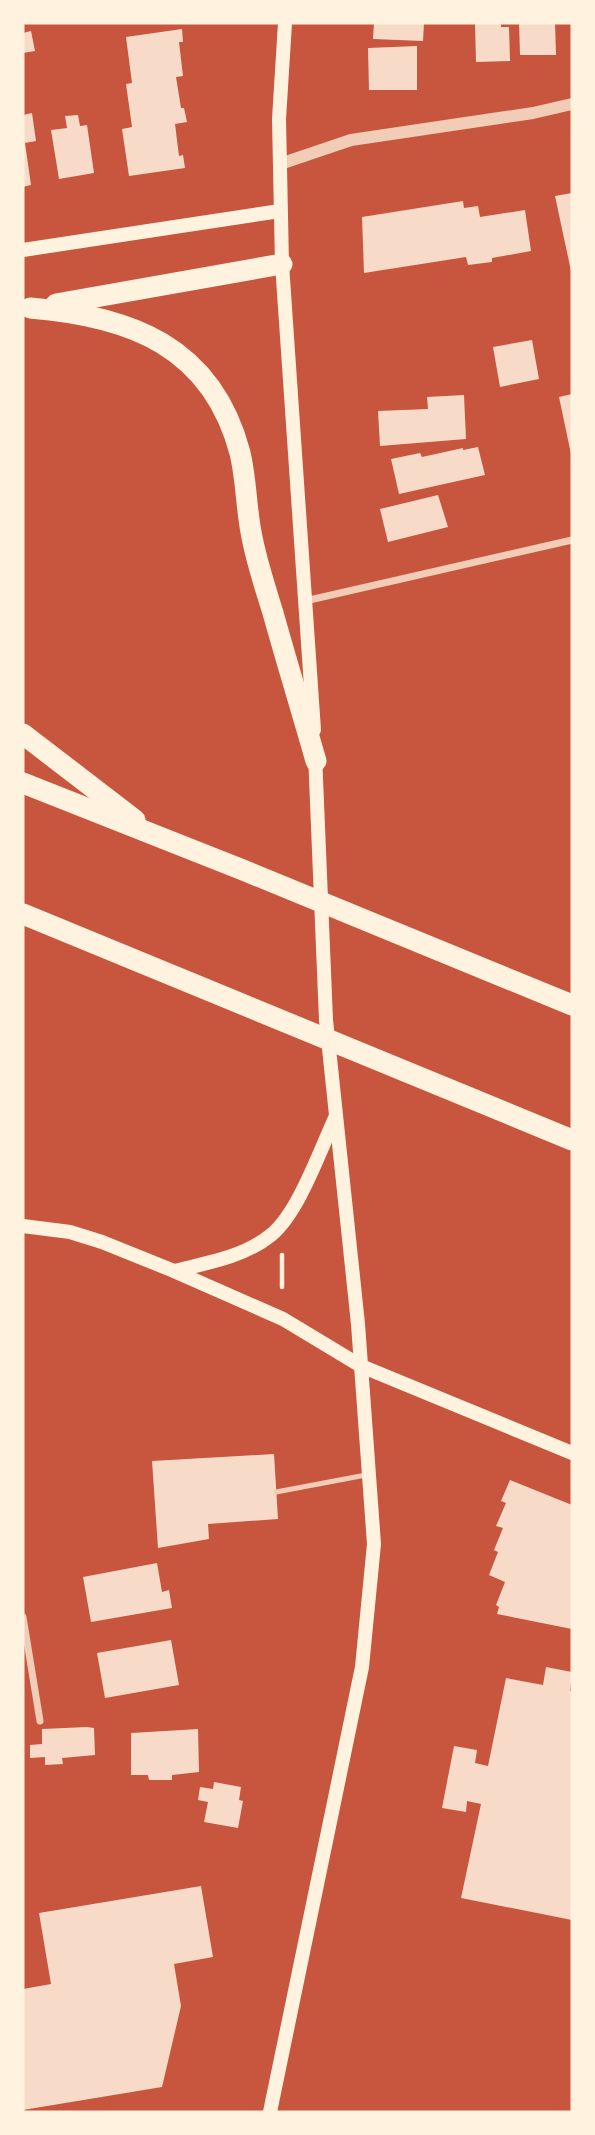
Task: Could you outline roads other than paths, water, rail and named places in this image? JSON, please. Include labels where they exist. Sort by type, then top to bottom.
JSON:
[{"type":"highway","points":[[27,309],[282,264]]},
{"type":"highway","points":[[27,309],[105,318],[133,328],[174,352],[207,382],[215,393],[240,452],[252,541],[316,761]]},
{"type":"highway","points":[[23,734],[153,834]]},
{"type":"highway","points":[[23,783],[409,936],[572,1005]]},
{"type":"highway","points":[[23,914],[572,1140]]},
{"type":"main road","points":[[270,2112],[362,1667],[374,1544],[361,1366],[326,1020],[316,761],[282,264],[279,119],[285,23]]},
{"type":"main road","points":[[23,250],[280,211]]},
{"type":"main road","points":[[174,1271],[226,1258],[274,1233],[289,1216],[336,1115]]},
{"type":"main road","points":[[23,1226],[70,1232],[102,1241],[283,1319],[361,1366],[572,1453]]},
{"type":"street","points":[[280,164],[351,140],[533,113],[572,104]]},
{"type":"street","points":[[305,601],[572,540]]},
{"type":"street","points":[[23,1617],[40,1721]]},
{"type":"lane","points":[[276,1492],[369,1475]]}]
